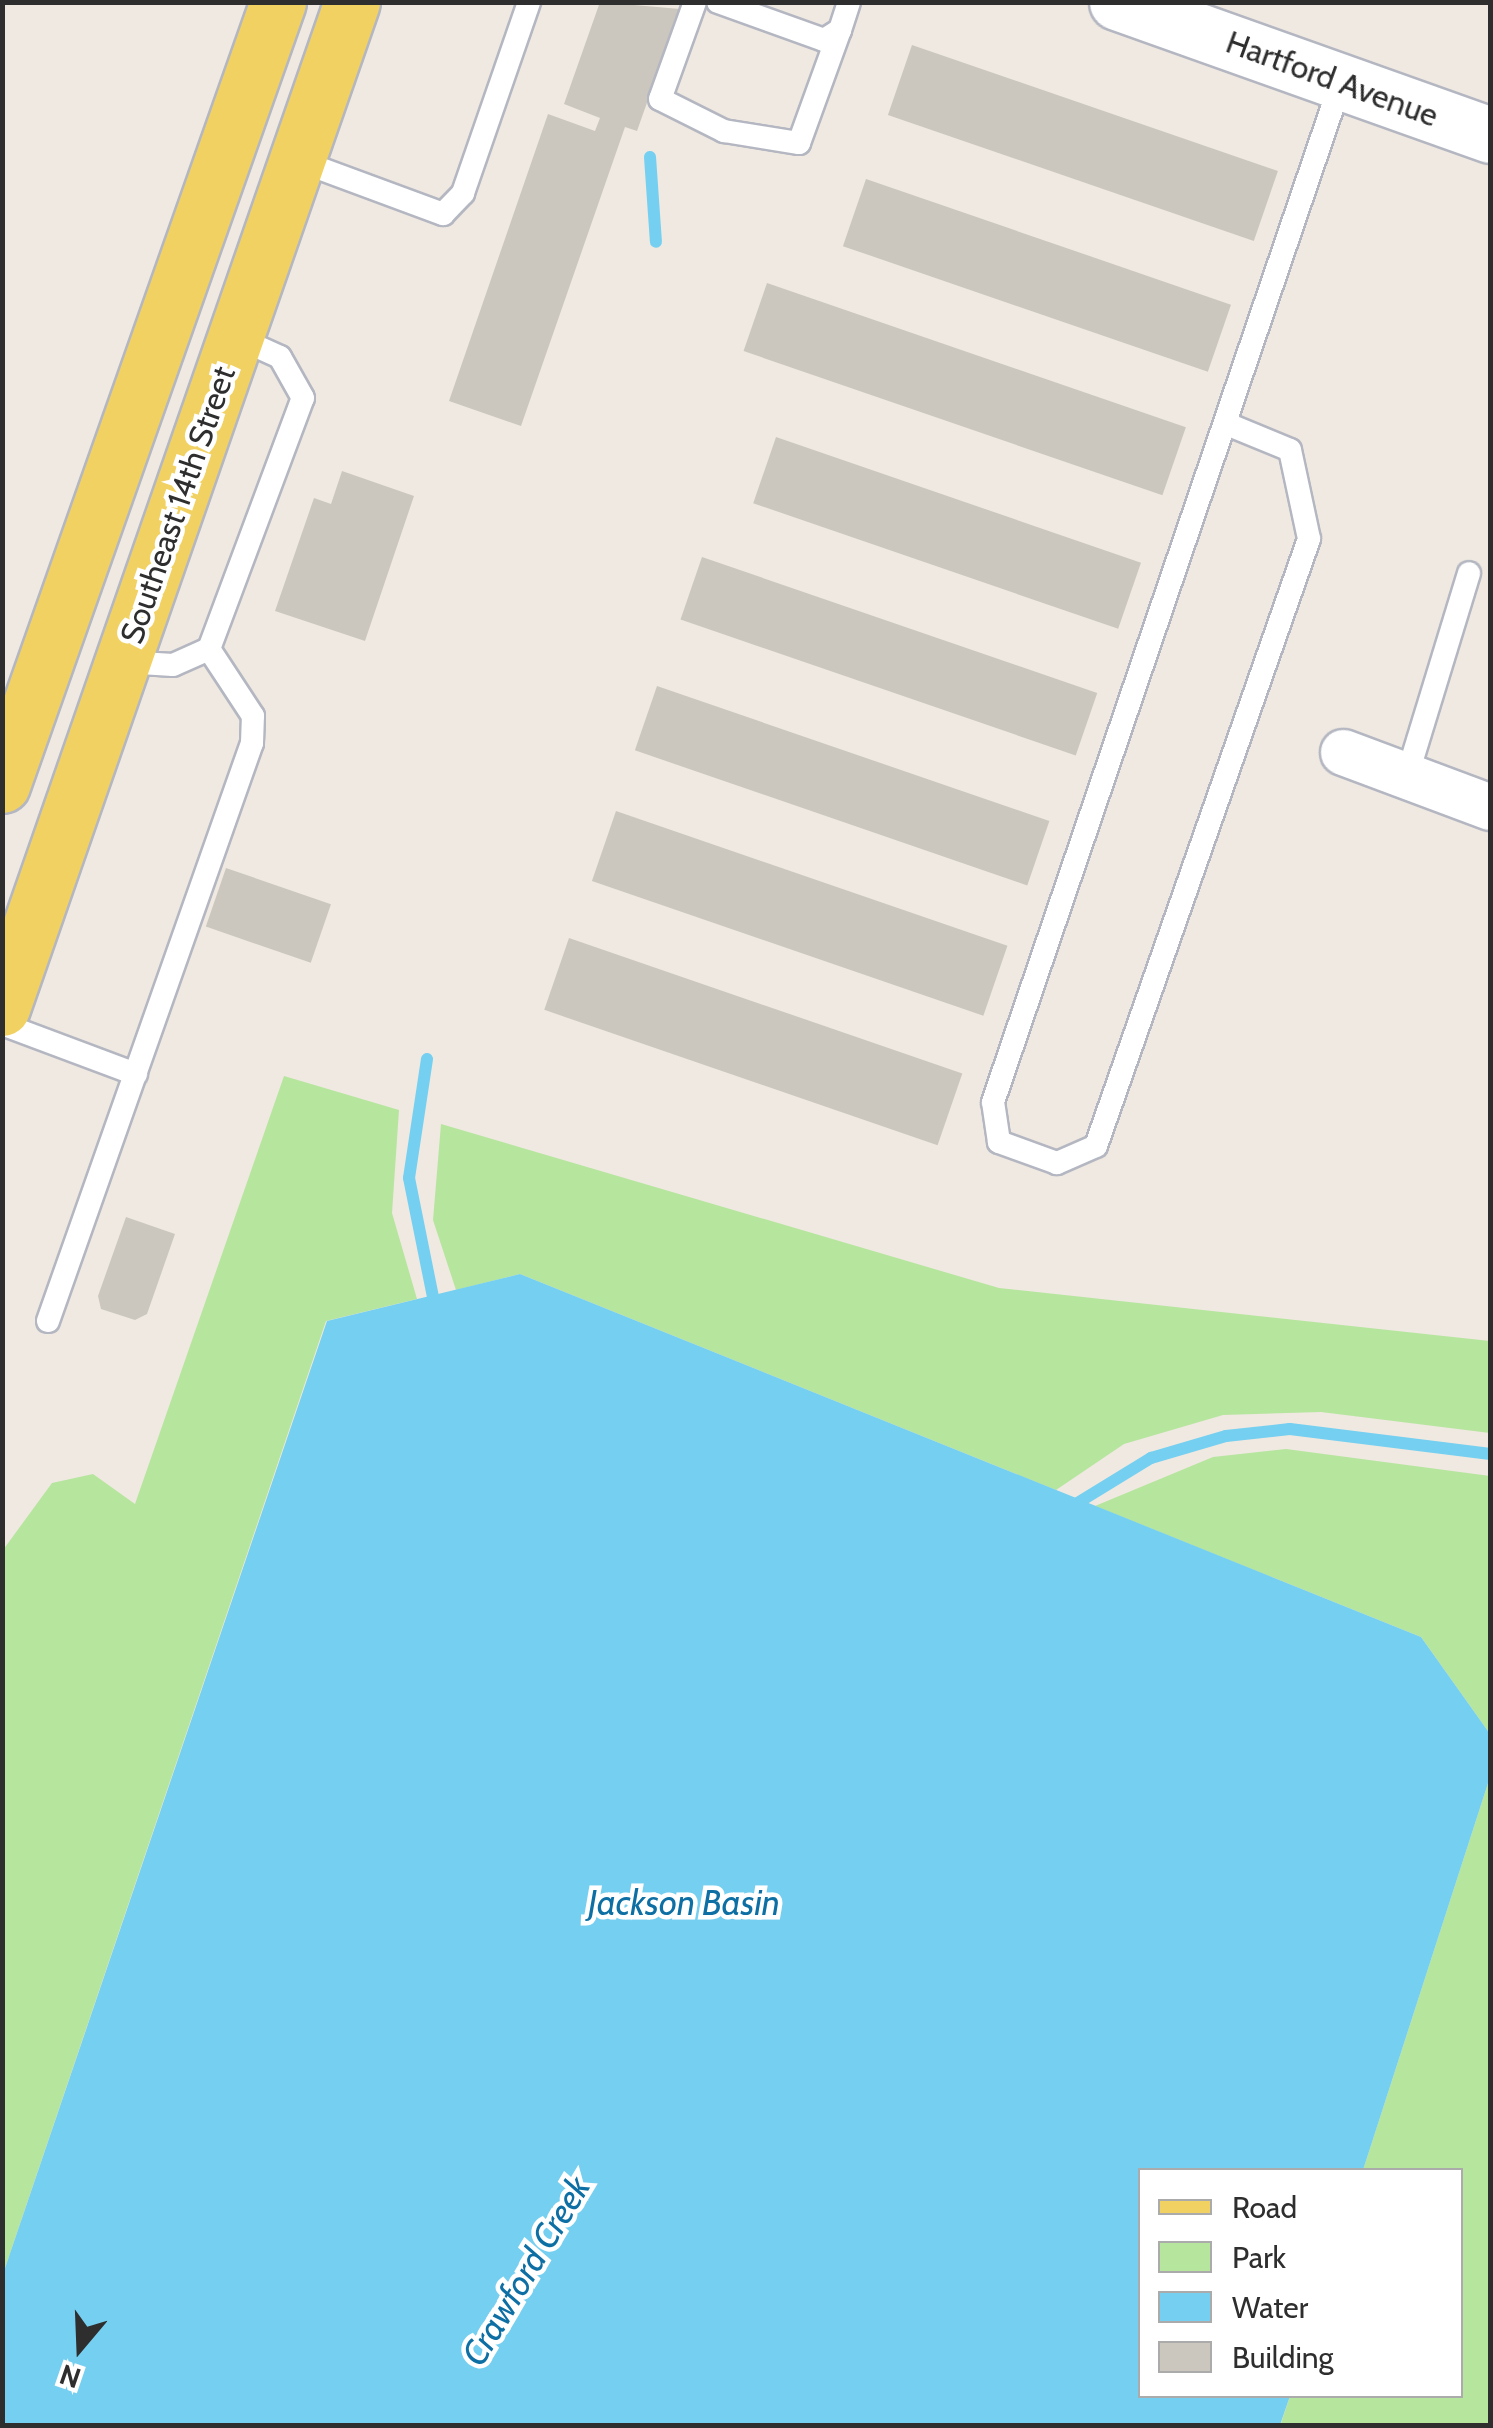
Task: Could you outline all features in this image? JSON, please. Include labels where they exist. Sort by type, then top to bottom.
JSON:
[{"type":"main road","points":[[2,785],[278,2]]},
{"type":"main road","name":"Southeast 14th Street","points":[[3,1007],[352,2]]},
{"type":"street","name":"Hartford Avenue","points":[[1117,2],[1490,135]]},
{"type":"street","points":[[1344,752],[1490,806]]},
{"type":"lane","points":[[298,160],[443,214],[463,193],[530,2]]},
{"type":"lane","points":[[695,2],[660,99],[724,131],[799,143],[849,2]]},
{"type":"lane","points":[[718,2],[824,40],[840,30]]},
{"type":"lane","points":[[1227,424],[1290,450],[1309,539],[1096,1146],[1058,1163],[1000,1142],[994,1102],[1342,82]]},
{"type":"lane","points":[[124,662],[173,665],[209,650],[303,398],[280,357],[236,337]]},
{"type":"lane","points":[[1408,776],[1469,573]]},
{"type":"lane","points":[[48,1320],[252,743],[254,716],[209,650]]},
{"type":"lane","points":[[2,1024],[136,1074]]},
{"type":"green space","points":[[284,1076],[399,1110],[392,1213],[417,1299],[326,1321],[3,2274],[3,1550],[52,1483],[93,1474],[135,1504]]},
{"type":"green space","points":[[441,1124],[999,1288],[1490,1341],[1490,1433],[1321,1412],[1223,1415],[1124,1444],[1056,1490],[520,1274],[456,1290],[433,1220]]},
{"type":"green space","points":[[1286,1449],[1490,1476],[1490,1734],[1421,1637],[1095,1506],[1213,1457]]},
{"type":"green space","points":[[1490,1777],[1490,2425],[1280,2426],[1289,2398],[1463,2398],[1463,2168],[1364,2168]]},
{"type":"water","name":"Jackson Basin","points":[[520,1274],[1421,1637],[1490,1734],[1490,1777],[1364,2168],[1138,2168],[1138,2398],[1289,2398],[1280,2425],[3,2425],[3,2274],[327,1321]]},
{"type":"building","points":[[600,2],[680,9],[637,131],[625,127],[521,426],[449,401],[548,114],[595,131],[600,118],[564,104]]},
{"type":"building","points":[[912,45],[1278,171],[1254,241],[888,115]]},
{"type":"building","points":[[866,179],[1231,305],[1208,372],[843,246]]},
{"type":"building","points":[[767,283],[1186,427],[1162,495],[744,351]]},
{"type":"building","points":[[776,437],[1141,563],[1118,629],[753,503]]},
{"type":"building","points":[[342,471],[414,496],[365,641],[275,611],[314,498],[331,504]]},
{"type":"building","points":[[702,557],[1097,693],[1076,755],[681,619]]},
{"type":"building","points":[[657,686],[1049,821],[1027,885],[635,750]]},
{"type":"building","points":[[616,811],[1007,946],[983,1016],[592,881]]},
{"type":"building","points":[[226,868],[331,904],[311,963],[206,927]]},
{"type":"building","points":[[569,938],[962,1073],[938,1145],[544,1010]]},
{"type":"building","points":[[126,1217],[175,1234],[147,1314],[135,1320],[101,1309],[98,1296]]},
{"type":"waterway","points":[[650,157],[656,242]]},
{"type":"waterway","points":[[427,1059],[409,1178],[436,1312]]},
{"type":"waterway","points":[[1066,1510],[1151,1458],[1226,1436],[1290,1429],[1490,1454]]},
{"type":"water label","name":"Crawford Creek","points":[[526,2271]]}]
